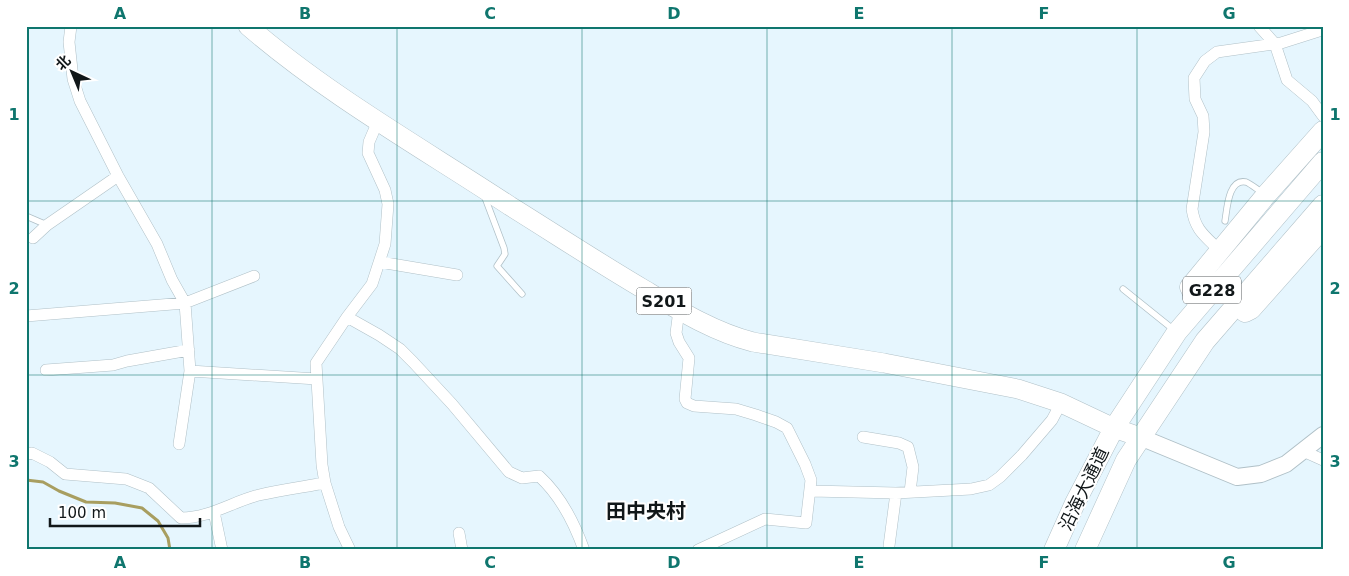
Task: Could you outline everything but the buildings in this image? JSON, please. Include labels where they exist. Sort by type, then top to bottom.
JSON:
[{"type":"highway","points":[[1199,306],[1190,287],[1219,250],[1323,131]]},
{"type":"highway","name":"G228","points":[[1114,428],[1177,332],[1323,162]]},
{"type":"highway","name":"G228","points":[[1140,437],[1205,341],[1323,204]]},
{"type":"highway","points":[[1222,322],[1251,309],[1323,228]]},
{"type":"highway","name":"沿海大通道","points":[[1054,550],[1075,503],[1114,428]]},
{"type":"highway","name":"沿海大通道","points":[[1085,550],[1126,460],[1140,437]]},
{"type":"main road","name":"S201","points":[[248,26],[307,72],[378,121],[594,260],[716,330],[753,342],[998,384],[1061,403],[1114,428],[1140,437]]},
{"type":"main road","points":[[1140,437],[1238,477],[1261,474],[1278,468],[1286,464],[1323,435]]},
{"type":"street","points":[[71,26],[70,42],[73,79],[80,101],[118,176],[157,244],[172,280],[185,303],[190,371],[180,444]]},
{"type":"street","points":[[1259,26],[1274,44],[1287,80],[1312,101],[1323,116]]},
{"type":"street","points":[[1219,250],[1198,230],[1193,219],[1192,209],[1204,132],[1203,116],[1196,99],[1194,78],[1205,61],[1217,52],[1274,44],[1322,30]]},
{"type":"street","points":[[350,550],[338,527],[325,483],[316,363],[372,284],[386,244],[388,204],[385,190],[368,153],[369,142],[378,121]]},
{"type":"street","points":[[34,238],[47,225],[118,176]]},
{"type":"street","points":[[380,262],[456,275]]},
{"type":"street","points":[[26,316],[185,303],[254,276]]},
{"type":"street","points":[[679,310],[676,333],[689,358],[685,399],[687,402],[694,406],[736,409],[776,422],[787,428],[811,480],[806,523],[765,519],[698,550]]},
{"type":"street","points":[[347,317],[400,349],[452,404],[509,472],[522,478],[539,476],[550,486],[574,521],[584,550]]},
{"type":"street","points":[[46,370],[113,365],[189,350]]},
{"type":"street","points":[[190,371],[317,380]]},
{"type":"street","points":[[811,490],[896,493],[972,489],[989,485],[1022,455],[1052,420],[1061,403]]},
{"type":"street","points":[[863,437],[908,447],[913,467],[910,492]]},
{"type":"street","points":[[1303,451],[1323,460]]},
{"type":"street","points":[[26,454],[32,453],[50,462],[65,474],[126,478],[149,488],[181,518],[193,518],[214,512],[258,495],[325,483]]},
{"type":"street","points":[[889,546],[896,493]]},
{"type":"street","points":[[214,512],[222,550]]},
{"type":"street","points":[[459,533],[462,550]]},
{"type":"lane","points":[[1225,221],[1231,189],[1238,183],[1245,182],[1266,195]]},
{"type":"lane","points":[[481,187],[504,248],[505,254],[496,266],[522,294]]},
{"type":"lane","points":[[26,216],[47,225]]},
{"type":"lane","points":[[1123,289],[1177,332]]},
{"type":"waterway","points":[[26,480],[43,482],[86,502],[115,503],[142,508],[158,521],[168,538],[170,550]]},
{"type":"district","name":"田中央村","points":[[646,511]]}]
